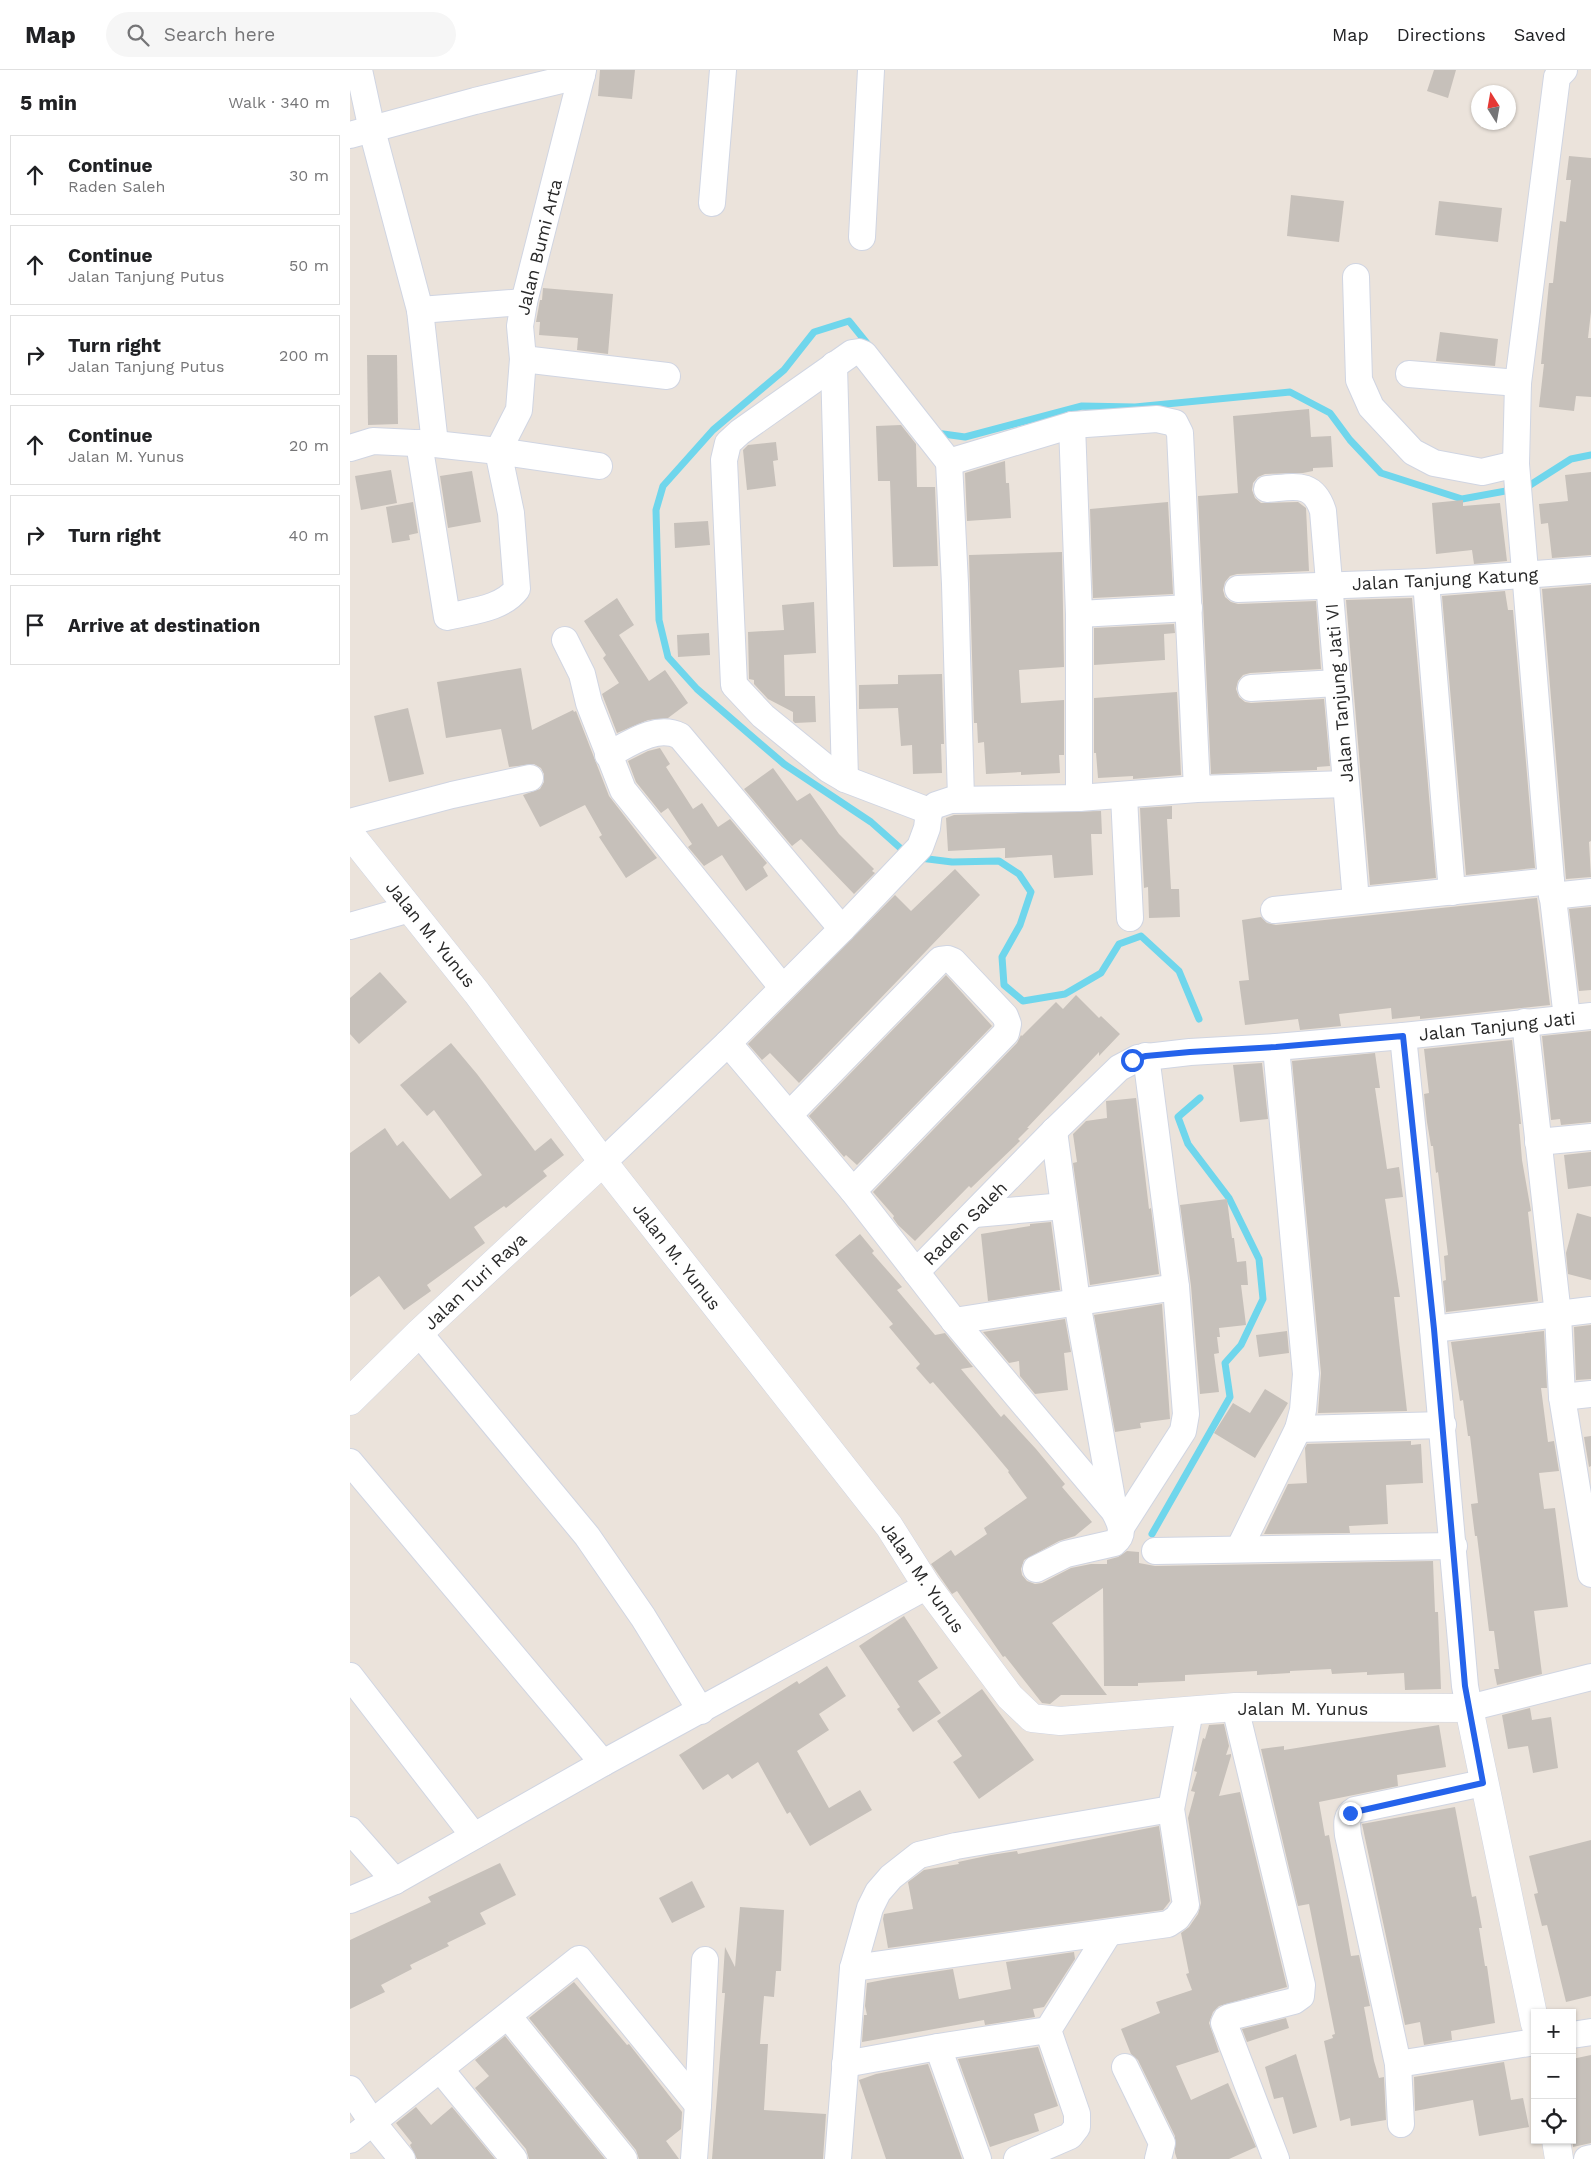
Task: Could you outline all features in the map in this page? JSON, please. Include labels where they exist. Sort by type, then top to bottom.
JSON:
[{"type":"street","points":[[359,70],[361,132],[420,310],[427,443],[447,617],[500,604],[510,598],[517,588],[511,513],[498,451]]},
{"type":"street","points":[[712,204],[723,70]]},
{"type":"street","points":[[862,237],[871,70]]},
{"type":"street","points":[[1564,70],[1557,77],[1518,383],[1517,480],[1552,889],[1579,1017]]},
{"type":"street","points":[[361,132],[582,72]]},
{"type":"street","name":"Jalan Bumi Arta","points":[[498,451],[519,410],[523,359],[520,326],[524,302],[582,72]]},
{"type":"street","points":[[1356,277],[1359,380],[1371,406],[1413,452],[1434,464],[1517,480]]},
{"type":"street","points":[[420,310],[524,302]]},
{"type":"street","points":[[929,811],[845,779],[819,762],[763,716],[734,685],[724,460],[726,448],[732,438],[834,365],[856,352],[864,354],[949,462],[955,584],[961,799]]},
{"type":"street","points":[[523,359],[667,376]]},
{"type":"street","points":[[834,365],[845,779]]},
{"type":"street","points":[[1409,374],[1518,383]]},
{"type":"street","points":[[949,462],[1072,425],[1157,419],[1172,421],[1177,426],[1180,433],[1197,789]]},
{"type":"street","points":[[1072,425],[1079,614],[1079,798]]},
{"type":"street","points":[[350,448],[373,441],[427,443],[599,466]]},
{"type":"street","name":"Jalan Tanjung Jati VI","points":[[1267,489],[1303,487],[1316,494],[1322,511],[1330,585],[1356,901]]},
{"type":"street","name":"Jalan Tanjung Katung","points":[[1238,589],[1426,582],[1591,570]]},
{"type":"street","points":[[1426,582],[1452,892]]},
{"type":"street","points":[[1079,614],[1189,608]]},
{"type":"street","points":[[565,640],[582,674],[589,704],[623,790],[635,808],[782,987]]},
{"type":"street","points":[[1251,688],[1337,683]]},
{"type":"street","points":[[608,755],[648,735],[672,732],[680,736],[842,929]]},
{"type":"street","points":[[350,822],[530,778]]},
{"type":"street","points":[[603,1162],[728,1043],[842,929],[920,847],[927,828],[929,811],[936,804],[961,799],[1079,798],[1197,789],[1346,784]]},
{"type":"street","points":[[1124,796],[1130,918]]},
{"type":"street","name":"Jalan M. Yunus","points":[[350,834],[478,993],[603,1162],[889,1526],[927,1586],[1010,1697],[1032,1718],[1060,1722],[1235,1707],[1469,1708]]},
{"type":"street","points":[[1274,910],[1452,892],[1552,889],[1591,892]]},
{"type":"street","points":[[350,926],[410,909]]},
{"type":"street","points":[[788,1115],[940,960],[948,959],[953,961],[1005,1016],[1008,1024],[1006,1033],[853,1191]]},
{"type":"street","name":"Jalan Tanjung Jati","points":[[1276,1047],[1403,1036],[1579,1017]]},
{"type":"street","points":[[1525,1022],[1558,1315],[1562,1397],[1583,1485],[1591,1574]]},
{"type":"street","points":[[1403,1036],[1434,1329],[1465,1686],[1483,1783],[1532,2009]]},
{"type":"street","name":"Raden Saleh","points":[[728,1043],[853,1191],[916,1272],[975,1214],[1054,1131],[1119,1068],[1132,1060],[1146,1056],[1276,1047]]},
{"type":"street","points":[[1238,1549],[1298,1429],[1303,1410],[1306,1374],[1276,1047]]},
{"type":"street","points":[[1118,1518],[1183,1431],[1186,1414],[1176,1287],[1146,1056]]},
{"type":"street","points":[[1036,1569],[1066,1554],[1114,1544],[1120,1538],[1118,1518],[1077,1302],[1054,1131]]},
{"type":"street","points":[[1538,1142],[1591,1137]]},
{"type":"street","name":"Jalan Turi Raya","points":[[350,1401],[419,1333],[603,1162]]},
{"type":"street","points":[[975,1214],[1064,1206]]},
{"type":"street","points":[[916,1272],[954,1321],[1118,1518]]},
{"type":"street","points":[[954,1321],[1176,1287]]},
{"type":"street","points":[[1434,1329],[1591,1310]]},
{"type":"street","points":[[419,1333],[587,1536],[643,1617],[701,1711]]},
{"type":"street","points":[[1562,1397],[1591,1394]]},
{"type":"street","points":[[1298,1429],[1443,1425]]},
{"type":"street","points":[[350,1462],[604,1763]]},
{"type":"street","points":[[1156,1551],[1454,1546]]},
{"type":"street","points":[[350,1900],[395,1881],[604,1763],[927,1586]]},
{"type":"street","points":[[350,1676],[474,1836]]},
{"type":"street","points":[[1469,1708],[1591,1677]]},
{"type":"street","points":[[1235,1707],[1302,1985],[1301,1996],[1294,2001],[1230,2017],[1226,2019],[1224,2024],[1276,2159]]},
{"type":"street","points":[[853,1968],[1108,1934],[1168,1924],[1182,1913],[1186,1905],[1171,1809],[1190,1711]]},
{"type":"street","points":[[1401,2124],[1398,2064],[1348,1835],[1347,1818],[1350,1813],[1356,1810],[1483,1783]]},
{"type":"street","points":[[838,2159],[853,1968],[870,1908],[878,1892],[891,1877],[919,1855],[956,1846],[1171,1809]]},
{"type":"street","points":[[350,1830],[395,1881]]},
{"type":"street","points":[[845,2064],[1048,2030],[1108,1934]]},
{"type":"street","points":[[350,2140],[579,1959],[698,2105]]},
{"type":"street","points":[[694,2159],[705,1960]]},
{"type":"street","points":[[508,2016],[624,2159]]},
{"type":"street","points":[[1023,2158],[1070,2136],[1075,2132],[1079,2123],[1048,2030]]},
{"type":"street","points":[[1576,2034],[1591,2032]]},
{"type":"street","points":[[1398,2064],[1531,2043]]},
{"type":"street","points":[[938,2047],[978,2159]]},
{"type":"street","points":[[1125,2067],[1162,2144],[1158,2159]]},
{"type":"street","points":[[440,2069],[514,2159]]},
{"type":"street","points":[[350,2089],[373,2123],[402,2159]]},
{"type":"street","points":[[1557,2144],[1559,2159]]},
{"type":"street","points":[[1587,2159],[1591,2158]]},
{"type":"building","points":[[600,70],[635,70],[632,99],[598,96]]},
{"type":"building","points":[[1434,70],[1456,70],[1448,98],[1427,91]]},
{"type":"building","points":[[1569,156],[1591,158],[1591,312],[1588,338],[1591,338],[1591,397],[1576,396],[1574,411],[1539,407],[1544,364],[1541,364],[1549,283],[1553,283],[1560,221],[1566,222],[1571,180],[1566,180]]},
{"type":"building","points":[[1291,195],[1344,201],[1339,242],[1287,236]]},
{"type":"building","points":[[1439,201],[1502,208],[1498,242],[1435,235]]},
{"type":"building","points":[[543,288],[613,294],[608,354],[577,350],[578,338],[539,335],[540,322],[536,322]]},
{"type":"building","points":[[1440,332],[1498,339],[1495,366],[1436,361]]},
{"type":"building","points":[[367,355],[397,355],[398,424],[368,425]]},
{"type":"building","points":[[1309,409],[1311,437],[1331,436],[1333,467],[1313,468],[1313,471],[1303,473],[1265,474],[1258,477],[1253,483],[1252,490],[1255,498],[1261,503],[1298,502],[1306,508],[1309,571],[1237,574],[1230,576],[1225,582],[1223,590],[1225,597],[1231,602],[1238,604],[1316,601],[1321,669],[1250,673],[1243,675],[1238,681],[1236,689],[1239,697],[1245,702],[1251,703],[1324,699],[1330,766],[1317,767],[1317,770],[1211,774],[1198,496],[1238,493],[1233,416]]},
{"type":"building","points":[[901,425],[916,444],[917,487],[935,487],[938,566],[893,567],[890,481],[878,481],[876,426]]},
{"type":"building","points":[[776,442],[778,460],[773,461],[776,486],[747,490],[743,450],[748,445]]},
{"type":"building","points":[[1005,461],[1006,483],[1009,483],[1011,518],[967,521],[965,473]]},
{"type":"building","points":[[391,470],[397,503],[361,510],[355,476]]},
{"type":"building","points":[[472,471],[481,522],[448,528],[440,476]]},
{"type":"building","points":[[1591,472],[1591,555],[1552,558],[1548,523],[1541,524],[1539,504],[1568,501],[1565,475]]},
{"type":"building","points":[[1463,500],[1463,506],[1500,503],[1507,561],[1474,564],[1472,550],[1436,554],[1432,503]]},
{"type":"building","points":[[413,502],[418,533],[409,535],[410,540],[392,543],[386,507]]},
{"type":"building","points":[[1168,502],[1173,594],[1093,598],[1090,509]]},
{"type":"building","points":[[708,521],[710,545],[675,548],[674,523]]},
{"type":"building","points":[[1062,552],[1064,667],[1019,670],[1021,703],[1064,700],[1064,755],[1059,755],[1060,773],[1021,775],[1021,772],[986,774],[984,742],[978,743],[977,723],[974,723],[969,555]]},
{"type":"building","points":[[1591,585],[1591,841],[1589,842],[1591,877],[1566,879],[1542,589]]},
{"type":"building","points":[[1505,591],[1508,610],[1513,610],[1535,868],[1466,875],[1442,596]]},
{"type":"building","points":[[617,598],[634,625],[619,635],[649,681],[665,670],[688,703],[668,718],[648,720],[617,733],[602,694],[619,683],[603,658],[606,655],[584,621]]},
{"type":"building","points":[[1412,598],[1436,878],[1370,885],[1346,600]]},
{"type":"building","points":[[814,602],[816,653],[784,655],[785,696],[815,696],[816,722],[795,723],[793,721],[793,712],[768,699],[754,684],[754,680],[749,679],[748,632],[784,630],[782,605]]},
{"type":"building","points":[[1174,624],[1175,633],[1164,634],[1165,660],[1094,665],[1094,628]]},
{"type":"building","points":[[709,633],[710,655],[678,657],[677,635]]},
{"type":"building","points":[[521,668],[532,730],[573,710],[574,712],[576,711],[609,796],[657,858],[626,878],[599,837],[602,835],[585,805],[540,827],[523,795],[540,789],[544,782],[544,774],[541,768],[534,764],[509,767],[501,729],[446,738],[437,682]]},
{"type":"building","points":[[942,674],[944,744],[941,744],[942,773],[913,774],[912,745],[901,746],[898,708],[859,709],[859,685],[898,684],[898,675]]},
{"type":"building","points":[[1177,692],[1181,775],[1133,779],[1133,776],[1098,778],[1096,753],[1094,753],[1094,698]]},
{"type":"building","points":[[408,708],[424,774],[389,782],[374,716]]},
{"type":"building","points":[[660,748],[670,764],[666,767],[693,809],[702,803],[718,827],[730,819],[767,863],[763,867],[768,876],[746,891],[722,855],[704,866],[688,847],[692,844],[668,808],[661,813],[636,782],[628,761],[648,751]]},
{"type":"building","points":[[773,768],[797,801],[810,793],[839,834],[874,869],[872,871],[875,873],[854,894],[801,839],[792,846],[744,789]]},
{"type":"building","points":[[1172,806],[1172,819],[1167,819],[1171,889],[1179,889],[1180,917],[1149,918],[1148,887],[1144,888],[1140,808]]},
{"type":"building","points":[[1101,811],[1102,834],[1091,834],[1093,875],[1054,878],[1052,855],[1005,858],[1005,848],[948,851],[946,818],[954,815]]},
{"type":"building","points":[[955,869],[980,895],[799,1083],[770,1053],[762,1060],[748,1044],[895,895],[911,911]]},
{"type":"building","points":[[1537,898],[1550,1005],[1420,1019],[1420,1016],[1392,1019],[1391,1008],[1339,1014],[1341,1026],[1300,1030],[1298,1019],[1245,1025],[1239,981],[1249,980],[1242,920],[1261,917],[1267,923],[1276,925]]},
{"type":"building","points":[[1591,907],[1591,990],[1579,991],[1569,909]]},
{"type":"building","points":[[380,972],[407,1002],[359,1044],[350,1034],[350,998]]},
{"type":"building","points":[[946,975],[992,1026],[857,1165],[846,1155],[844,1157],[809,1116]]},
{"type":"building","points":[[1076,995],[1099,1018],[1101,1016],[1120,1034],[1099,1056],[1099,1052],[1027,1128],[1029,1128],[1018,1139],[1020,1141],[971,1188],[969,1186],[915,1241],[898,1225],[893,1218],[894,1216],[873,1192],[1017,1043],[1021,1035],[1056,1002],[1063,1009]]},
{"type":"building","points":[[1591,1031],[1591,1122],[1561,1125],[1560,1119],[1551,1120],[1542,1036]]},
{"type":"building","points":[[1512,1040],[1521,1124],[1519,1124],[1522,1160],[1531,1211],[1528,1212],[1538,1301],[1446,1312],[1443,1281],[1446,1280],[1444,1256],[1448,1255],[1438,1172],[1436,1173],[1433,1146],[1431,1146],[1427,1122],[1424,1094],[1429,1093],[1424,1049]]},
{"type":"building","points":[[451,1043],[535,1151],[551,1138],[564,1155],[543,1171],[547,1176],[506,1208],[504,1206],[474,1227],[485,1243],[427,1285],[431,1291],[404,1310],[379,1276],[350,1297],[350,1153],[385,1128],[397,1146],[403,1141],[450,1199],[482,1175],[434,1110],[427,1116],[400,1085]]},
{"type":"building","points":[[1375,1053],[1380,1088],[1375,1088],[1387,1169],[1399,1167],[1403,1197],[1385,1199],[1400,1297],[1394,1297],[1407,1411],[1318,1413],[1321,1373],[1292,1061]]},
{"type":"building","points":[[1262,1063],[1268,1119],[1240,1122],[1233,1065]]},
{"type":"building","points":[[1136,1098],[1159,1274],[1090,1285],[1073,1163],[1077,1162],[1073,1134],[1086,1121],[1107,1118],[1106,1101]]},
{"type":"building","points":[[1591,1152],[1591,1186],[1568,1189],[1564,1155]]},
{"type":"building","points":[[1227,1199],[1237,1262],[1246,1261],[1248,1285],[1241,1285],[1246,1325],[1219,1328],[1220,1337],[1217,1337],[1219,1353],[1214,1354],[1219,1392],[1200,1394],[1191,1286],[1180,1205]]},
{"type":"building","points":[[1577,1213],[1591,1217],[1591,1280],[1568,1274],[1566,1253]]},
{"type":"building","points":[[1051,1222],[1060,1290],[988,1301],[981,1234],[1030,1226],[1030,1224]]},
{"type":"building","points":[[860,1234],[874,1251],[872,1253],[902,1287],[897,1290],[935,1335],[945,1333],[973,1367],[961,1369],[1001,1417],[1004,1414],[1036,1449],[1065,1484],[1062,1487],[1092,1522],[1075,1536],[1059,1541],[1024,1560],[1021,1569],[1022,1575],[1027,1581],[1035,1584],[1042,1583],[1071,1568],[1091,1564],[1107,1564],[1107,1560],[1118,1557],[1127,1551],[1139,1552],[1139,1563],[1155,1566],[1433,1561],[1435,1612],[1438,1612],[1441,1689],[1405,1690],[1404,1673],[1367,1675],[1367,1672],[1332,1674],[1331,1669],[1257,1675],[1257,1671],[1185,1675],[1185,1681],[1138,1683],[1138,1686],[1104,1686],[1103,1588],[1052,1623],[1107,1695],[1061,1695],[1050,1704],[1042,1703],[1005,1656],[1003,1657],[957,1591],[952,1594],[931,1564],[951,1550],[955,1556],[987,1534],[984,1528],[1027,1498],[1009,1471],[978,1434],[933,1382],[930,1384],[916,1368],[920,1364],[889,1327],[893,1324],[835,1255]]},
{"type":"building","points":[[1162,1304],[1170,1419],[1140,1423],[1141,1428],[1115,1432],[1094,1315]]},
{"type":"building","points":[[1065,1319],[1071,1352],[1064,1353],[1068,1390],[1035,1394],[1020,1376],[1019,1361],[1009,1363],[983,1332]]},
{"type":"building","points":[[1591,1325],[1591,1379],[1576,1380],[1574,1327]]},
{"type":"building","points":[[1287,1331],[1289,1353],[1259,1357],[1256,1335]]},
{"type":"building","points":[[1544,1331],[1547,1388],[1541,1388],[1548,1442],[1554,1441],[1559,1471],[1539,1473],[1544,1509],[1555,1508],[1568,1607],[1534,1611],[1542,1674],[1497,1685],[1494,1669],[1499,1669],[1494,1631],[1489,1631],[1471,1504],[1478,1503],[1470,1436],[1468,1436],[1463,1400],[1460,1401],[1451,1342]]},
{"type":"building","points":[[1265,1389],[1288,1403],[1255,1458],[1214,1433],[1233,1403],[1250,1413]]},
{"type":"building","points":[[1591,1436],[1591,1466],[1589,1467],[1584,1437]]},
{"type":"building","points":[[1411,1441],[1411,1445],[1421,1444],[1423,1483],[1386,1485],[1388,1524],[1349,1526],[1350,1533],[1264,1534],[1288,1484],[1307,1483],[1305,1448],[1307,1444]]},
{"type":"building","points":[[904,1616],[938,1668],[918,1681],[941,1713],[913,1732],[897,1709],[900,1707],[859,1646]]},
{"type":"building","points":[[827,1666],[846,1696],[819,1714],[829,1730],[797,1751],[829,1808],[860,1790],[872,1810],[810,1846],[790,1812],[787,1814],[758,1762],[732,1779],[728,1774],[703,1790],[679,1755],[797,1681],[799,1684]]},
{"type":"building","points":[[982,1689],[1034,1760],[979,1799],[953,1762],[962,1756],[937,1721]]},
{"type":"building","points":[[1530,1708],[1532,1720],[1551,1717],[1558,1768],[1533,1773],[1528,1746],[1508,1749],[1502,1715]]},
{"type":"building","points":[[1224,1724],[1229,1746],[1226,1755],[1231,1754],[1231,1756],[1219,1796],[1240,1792],[1287,1987],[1219,2006],[1213,2012],[1209,2023],[1219,2052],[1176,2066],[1191,2100],[1228,2083],[1256,2147],[1229,2159],[1177,2159],[1175,2136],[1138,2060],[1131,2054],[1121,2029],[1160,2013],[1156,2002],[1192,1990],[1186,1974],[1189,1973],[1181,1933],[1189,1927],[1198,1914],[1201,1903],[1188,1818],[1195,1792],[1191,1791],[1197,1772],[1194,1771],[1203,1738],[1205,1739],[1209,1725]]},
{"type":"building","points":[[1439,1725],[1446,1767],[1397,1775],[1398,1786],[1319,1802],[1325,1836],[1329,1835],[1351,1956],[1359,1955],[1370,2006],[1364,2007],[1374,2061],[1379,2078],[1384,2077],[1386,2120],[1351,2126],[1350,2118],[1340,2121],[1324,2041],[1333,2038],[1332,2035],[1335,2034],[1309,1904],[1298,1906],[1261,1749],[1284,1746],[1284,1750]]},
{"type":"building","points":[[1455,1807],[1472,1897],[1476,1896],[1482,1928],[1479,1928],[1485,1966],[1487,1966],[1495,2023],[1451,2031],[1452,2040],[1424,2045],[1420,2022],[1405,2025],[1362,1824]]},
{"type":"building","points":[[1159,1826],[1170,1901],[1163,1910],[888,1948],[883,1919],[884,1914],[913,1909],[908,1882],[924,1870],[959,1864],[958,1862],[991,1855],[1017,1851],[1018,1854]]},
{"type":"building","points":[[1591,1840],[1591,1996],[1566,2002],[1547,1925],[1542,1926],[1534,1894],[1538,1893],[1529,1856]]},
{"type":"building","points":[[500,1863],[516,1895],[480,1913],[486,1924],[447,1943],[449,1946],[410,1965],[412,1969],[381,1985],[385,1992],[350,2009],[350,1940],[431,1902],[428,1897]]},
{"type":"building","points":[[692,1881],[705,1907],[672,1923],[659,1898]]},
{"type":"building","points":[[740,1907],[784,1910],[781,1971],[776,1971],[774,1997],[764,1996],[760,2044],[768,2044],[764,2110],[826,2114],[823,2159],[712,2159],[725,1993],[722,1993],[725,1947],[735,1967]]},
{"type":"building","points":[[1074,1952],[1075,1959],[1044,2007],[1033,2009],[1035,2017],[985,2025],[984,2020],[862,2042],[864,2015],[867,2015],[865,2006],[867,1983],[953,1969],[959,1999],[1011,1989],[1006,1962]]},
{"type":"building","points":[[574,1982],[627,2045],[629,2044],[682,2112],[681,2129],[666,2141],[679,2159],[639,2159],[636,2150],[529,2018]]},
{"type":"building","points":[[1286,2018],[1289,2028],[1247,2042],[1242,2029]]},
{"type":"building","points":[[505,2036],[605,2159],[529,2159],[526,2149],[475,2088],[489,2076],[475,2060]]},
{"type":"building","points":[[1038,2047],[1058,2106],[1034,2114],[1039,2131],[990,2147],[958,2059]]},
{"type":"building","points":[[1296,2054],[1317,2127],[1293,2134],[1283,2097],[1274,2099],[1265,2067]]},
{"type":"building","points":[[1591,2055],[1591,2143],[1573,2147],[1573,2144],[1576,2144],[1576,2058]]},
{"type":"building","points":[[1504,2062],[1511,2100],[1523,2098],[1529,2127],[1479,2136],[1473,2100],[1415,2111],[1414,2077]]},
{"type":"building","points":[[928,2064],[962,2159],[886,2159],[859,2080],[876,2074]]},
{"type":"building","points":[[416,2107],[431,2125],[452,2107],[495,2159],[417,2159],[410,2145],[412,2143],[396,2123]]},
{"type":"waterway","points":[[870,347],[849,321],[814,332],[784,370],[713,430],[663,486],[656,510],[659,620],[668,657],[697,689],[784,764],[871,822],[907,854]]},
{"type":"waterway","points":[[936,433],[965,437],[1082,406],[1135,407],[1290,392],[1330,413],[1350,440],[1381,473],[1462,499],[1527,487],[1571,459],[1591,455]]},
{"type":"waterway","points":[[920,858],[952,862],[999,861],[1019,874],[1031,892],[1020,925],[1002,957],[1004,985],[1023,1001],[1065,994],[1101,973],[1119,944],[1141,936],[1179,971],[1199,1019]]},
{"type":"waterway","points":[[1152,1534],[1230,1397],[1225,1363],[1241,1345],[1263,1299],[1259,1259],[1229,1198],[1188,1144],[1178,1117],[1200,1098]]},
{"type":"route","points":[[1132,1060],[1146,1056],[1190,1052],[1403,1036],[1434,1329],[1465,1686],[1483,1783],[1356,1810],[1350,1813]]}]
